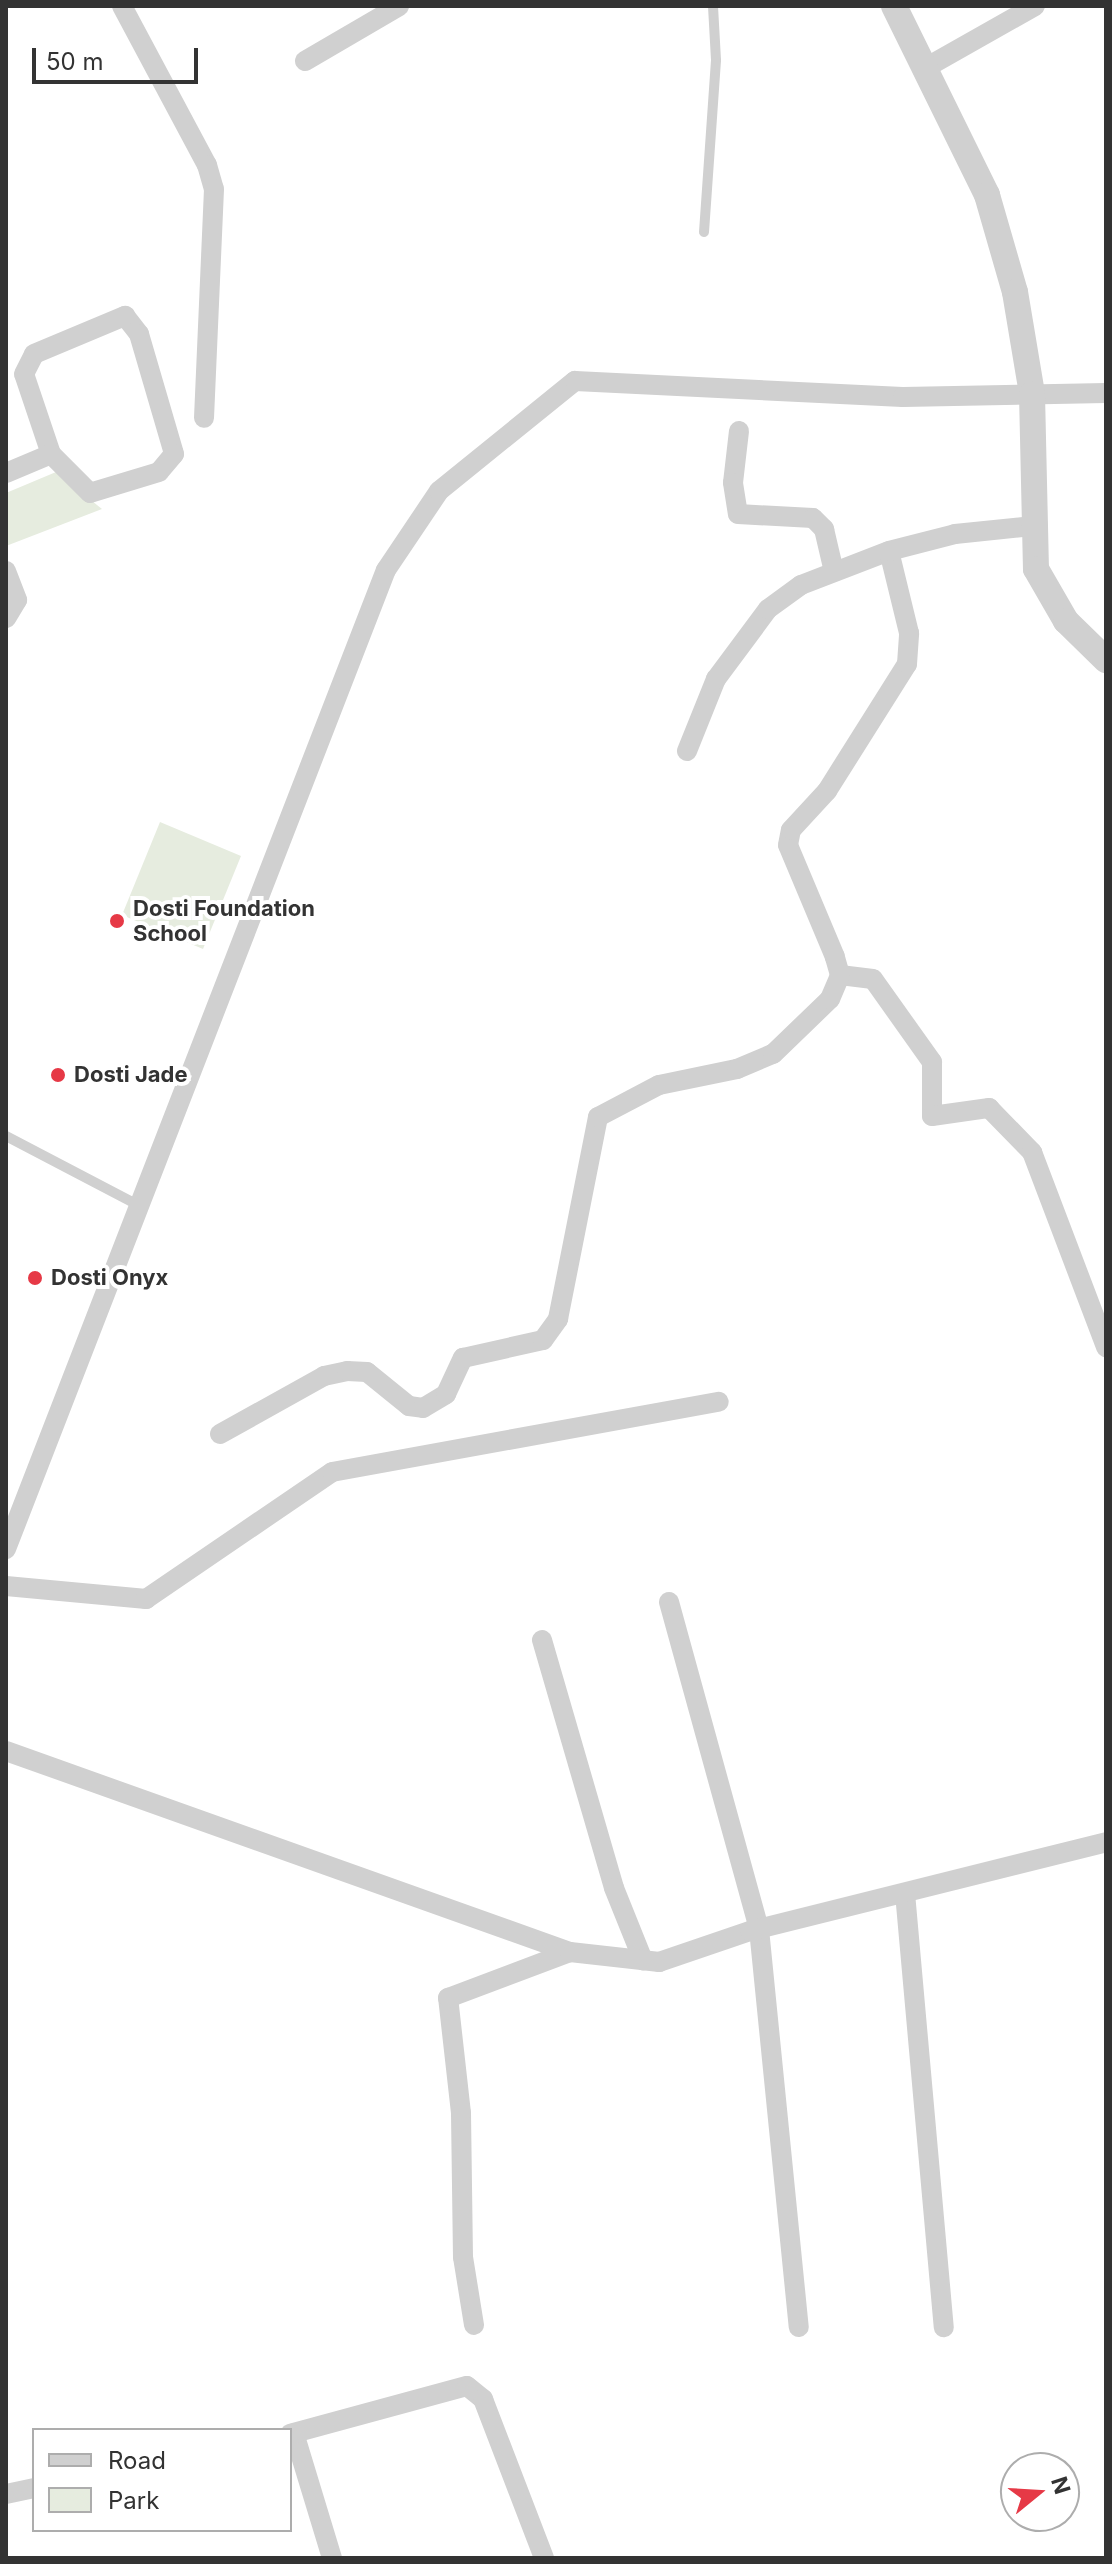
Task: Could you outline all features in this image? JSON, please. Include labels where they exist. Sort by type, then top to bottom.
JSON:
[{"type":"street","points":[[122,6],[207,165],[214,189],[204,418]]},
{"type":"street","points":[[305,61],[399,6]]},
{"type":"street","points":[[894,6],[927,67],[987,195],[1015,292],[1032,394],[1036,569],[1066,621],[1106,660]]},
{"type":"street","points":[[927,67],[1035,6]]},
{"type":"street","points":[[125,316],[139,334],[174,454],[170,465],[90,493],[51,454],[24,374],[34,354],[125,316]]},
{"type":"street","points":[[6,1549],[386,570],[439,491],[575,381],[903,397],[1106,393]]},
{"type":"street","points":[[739,431],[733,494],[738,514],[813,518],[824,529],[834,572]]},
{"type":"street","points":[[6,473],[51,454]]},
{"type":"street","points":[[687,751],[716,679],[768,609],[801,585],[889,551],[955,534],[1033,526]]},
{"type":"street","points":[[220,1434],[324,1376],[347,1371],[367,1372],[409,1406],[423,1408],[446,1394],[463,1358],[543,1340],[558,1319],[598,1117],[659,1085],[737,1069],[773,1054],[830,999],[840,975],[788,845],[791,830],[827,791],[907,664],[909,633],[889,551]]},
{"type":"street","points":[[6,571],[17,600],[6,618]]},
{"type":"street","points":[[840,975],[873,979],[932,1062],[932,1116],[989,1108],[1032,1152],[1106,1347]]},
{"type":"street","points":[[6,1586],[146,1599],[332,1472],[719,1402]]},
{"type":"street","points":[[669,1602],[759,1929],[799,2327]]},
{"type":"street","points":[[542,1640],[614,1888],[643,1960]]},
{"type":"street","points":[[6,1751],[570,1952],[659,1962],[759,1929],[1106,1842]]},
{"type":"street","points":[[905,1893],[944,2327]]},
{"type":"street","points":[[474,2325],[463,2257],[461,2113],[448,1998],[570,1952]]},
{"type":"street","points":[[332,2558],[292,2434],[467,2386],[483,2399],[544,2558]]},
{"type":"street","points":[[6,2494],[32,2488]]},
{"type":"lane","points":[[704,232],[716,60],[713,6]]},
{"type":"lane","points":[[6,1136],[140,1206]]},
{"type":"green space","points":[[56,472],[102,509],[6,546],[6,493]]},
{"type":"green space","points":[[160,822],[241,856],[203,949],[122,915]]},
{"type":"place","name":"Dosti Foundation School","points":[[117,921]]},
{"type":"place","name":"Dosti Jade","points":[[58,1075]]},
{"type":"place","name":"Dosti Onyx","points":[[35,1278]]}]
